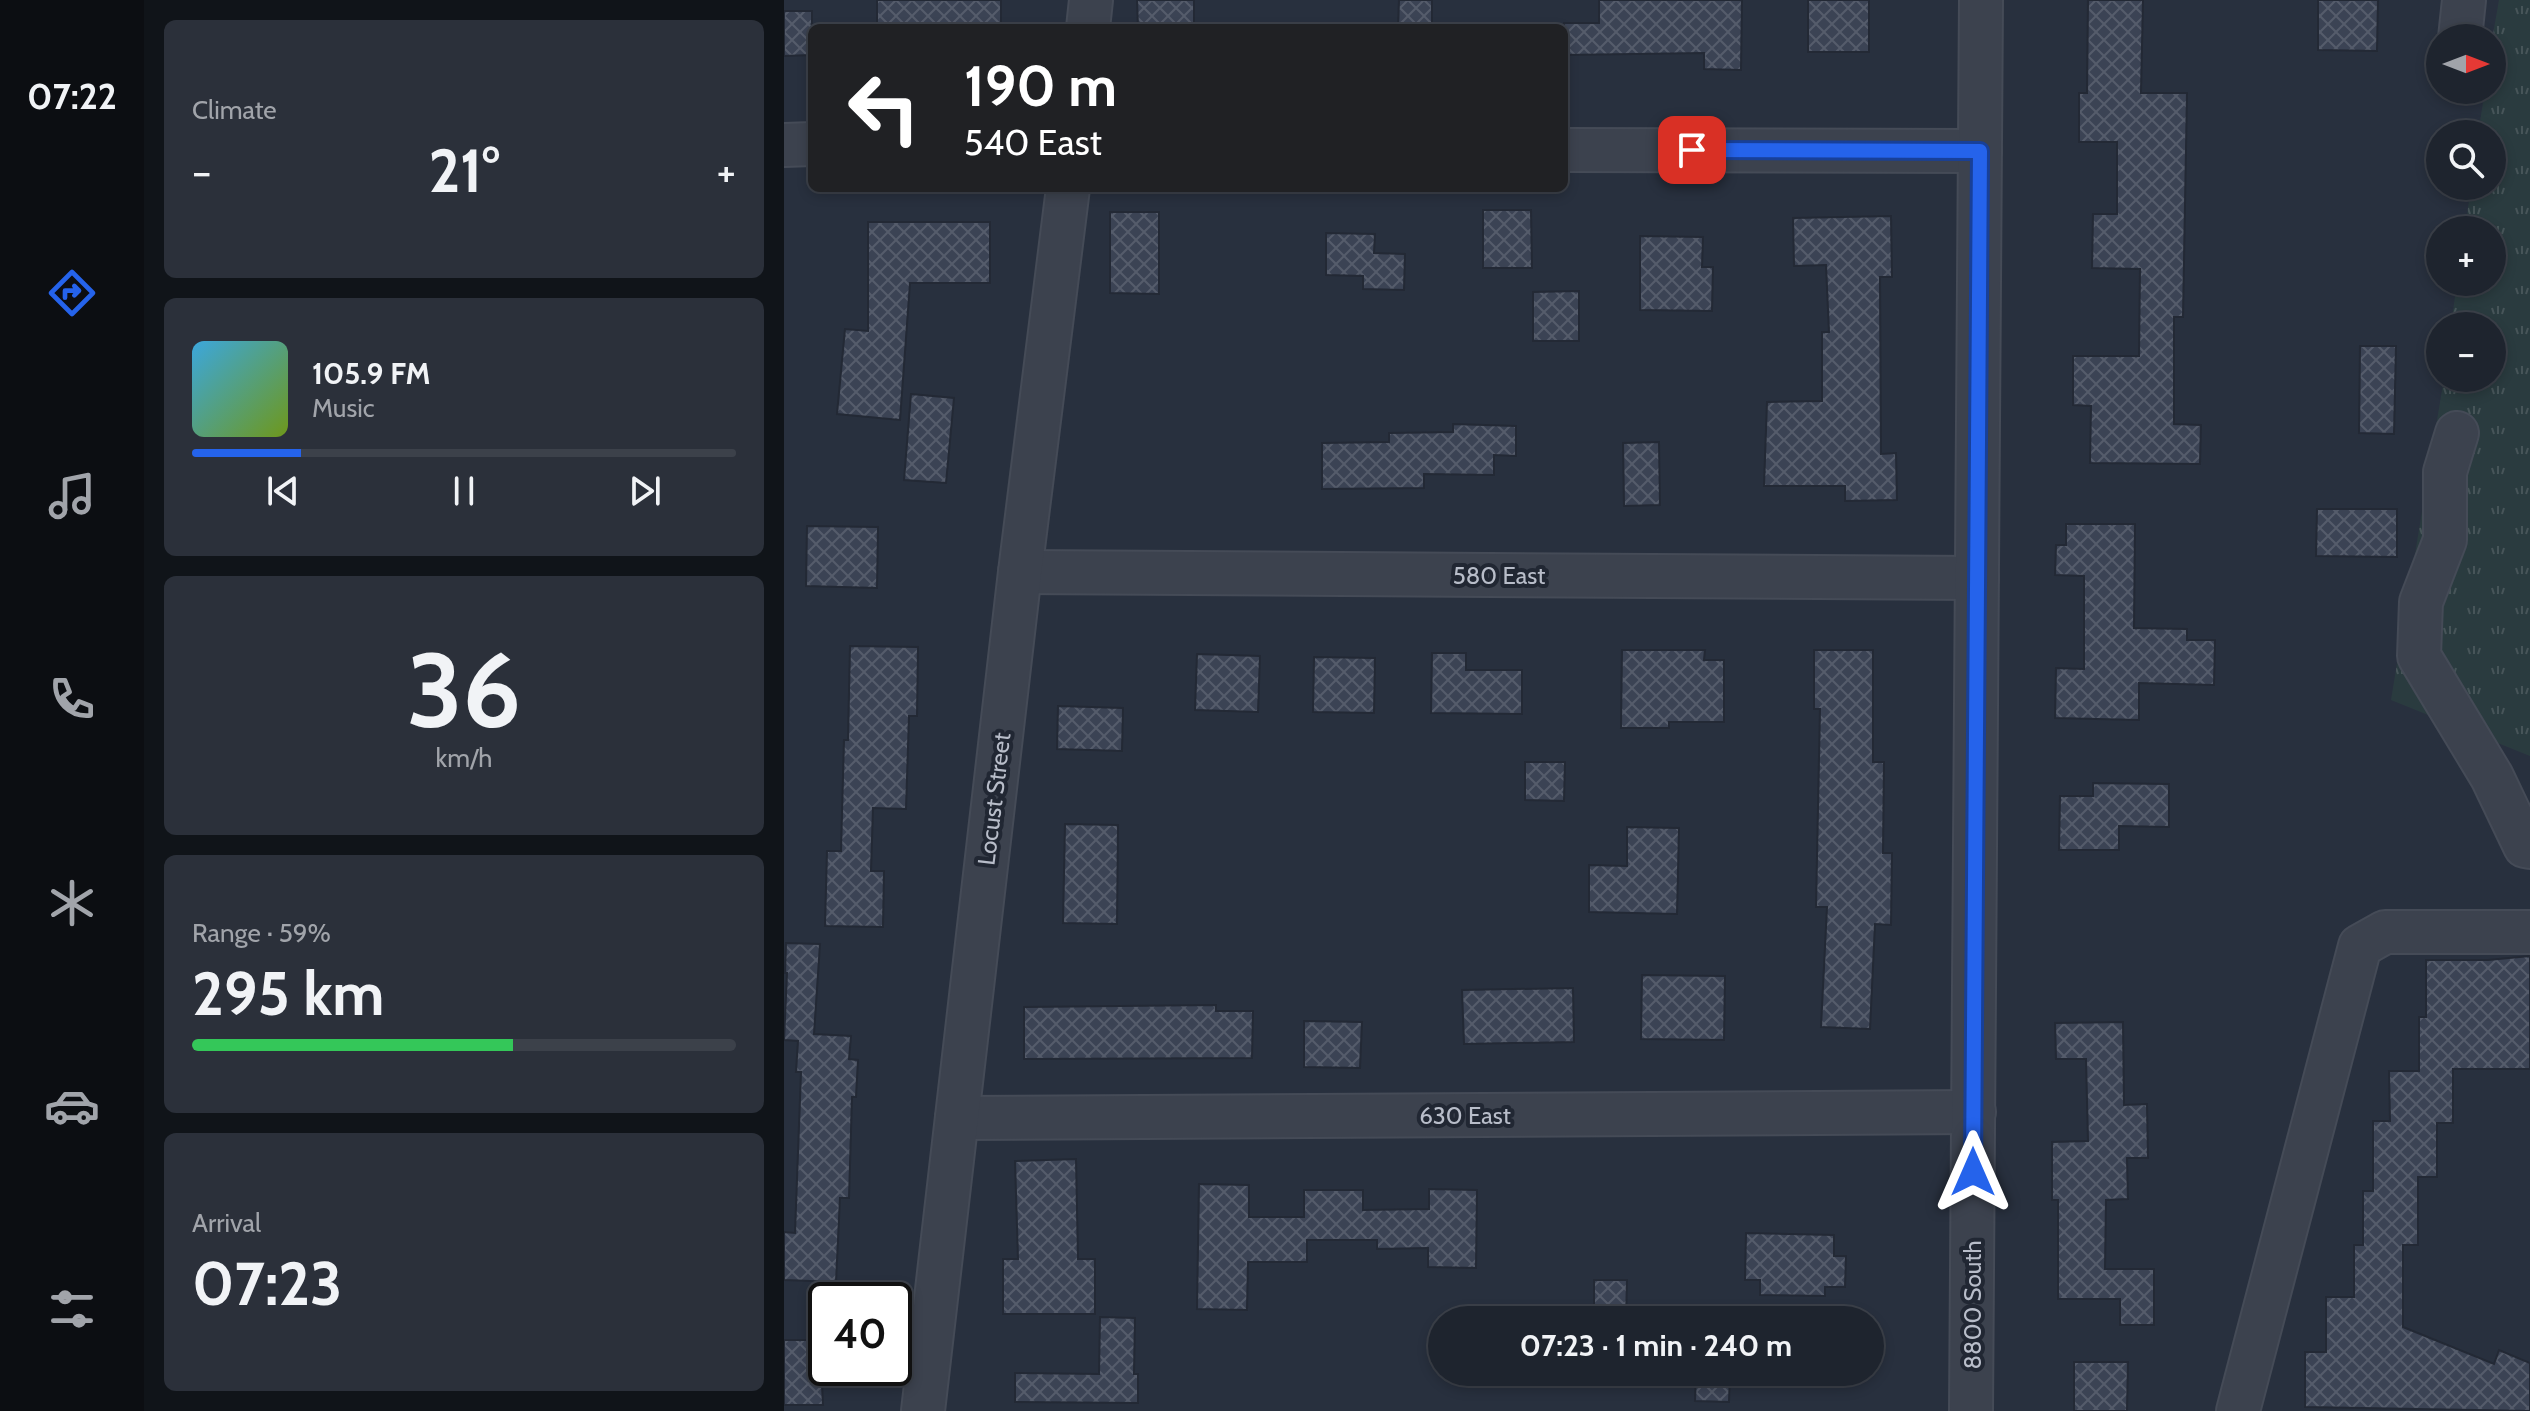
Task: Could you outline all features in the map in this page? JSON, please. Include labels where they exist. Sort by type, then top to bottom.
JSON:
[{"type":"street","points":[[1088,24],[1091,0]]},
{"type":"street","name":"8800 South","points":[[1971,1411],[1981,0]]},
{"type":"street","points":[[2461,24],[2464,0]]},
{"type":"street","points":[[784,145],[808,144]]},
{"type":"street","points":[[1568,150],[1980,151]]},
{"type":"street","name":"Locust Street","points":[[923,1411],[1020,572],[1068,192]]},
{"type":"street","points":[[2457,433],[2445,472],[2445,540],[2421,602],[2419,656],[2492,777],[2525,846],[2530,847]]},
{"type":"street","name":"580 East","points":[[1020,572],[1977,578]]},
{"type":"street","points":[[2238,1411],[2360,946],[2385,932],[2530,932]]},
{"type":"street","name":"630 East","points":[[957,1118],[1974,1112]]},
{"type":"green space","points":[[2499,0],[2530,0],[2530,756],[2391,700],[2442,392],[2506,392],[2506,312],[2453,312],[2455,296],[2506,296],[2506,216],[2467,216],[2469,200],[2506,200],[2506,120],[2480,120],[2483,104],[2506,104],[2506,24],[2495,24]]},
{"type":"building","points":[[877,0],[1001,0],[1001,24],[877,24]]},
{"type":"building","points":[[1137,0],[1194,0],[1194,24],[1138,24]]},
{"type":"building","points":[[1399,0],[1432,0],[1432,24],[1398,24]]},
{"type":"building","points":[[1599,0],[1742,0],[1741,70],[1704,69],[1704,53],[1568,55],[1568,24],[1564,23],[1599,23]]},
{"type":"building","points":[[1808,0],[1869,0],[1869,52],[1808,52]]},
{"type":"building","points":[[2088,0],[2143,0],[2141,93],[2187,93],[2183,317],[2174,317],[2174,424],[2201,425],[2200,464],[2090,463],[2091,406],[2073,405],[2073,356],[2139,356],[2140,269],[2092,268],[2093,214],[2117,214],[2117,142],[2079,142],[2079,93],[2087,93]]},
{"type":"building","points":[[2318,0],[2378,0],[2377,51],[2318,50]]},
{"type":"building","points":[[784,11],[812,11],[812,24],[808,24],[808,55],[784,56]]},
{"type":"building","points":[[1483,210],[1531,210],[1532,268],[1483,268]]},
{"type":"building","points":[[1110,212],[1159,212],[1159,294],[1110,293]]},
{"type":"building","points":[[1891,216],[1892,277],[1880,277],[1881,454],[1896,453],[1897,500],[1845,501],[1845,486],[1764,486],[1767,402],[1822,401],[1822,332],[1829,332],[1826,265],[1794,266],[1793,218]]},
{"type":"building","points":[[868,222],[990,222],[990,283],[910,283],[900,420],[837,414],[845,329],[868,331]]},
{"type":"building","points":[[1326,233],[1375,234],[1374,253],[1405,254],[1404,290],[1363,289],[1363,276],[1326,275]]},
{"type":"building","points":[[1640,236],[1703,237],[1702,267],[1713,267],[1712,311],[1640,310]]},
{"type":"building","points":[[1579,291],[1579,341],[1533,341],[1533,292]]},
{"type":"building","points":[[2360,346],[2396,346],[2394,434],[2359,433]]},
{"type":"building","points":[[911,394],[954,398],[946,483],[904,480]]},
{"type":"building","points":[[1453,424],[1516,426],[1516,456],[1494,455],[1494,475],[1424,474],[1424,488],[1322,489],[1322,443],[1389,442],[1389,433],[1453,432]]},
{"type":"building","points":[[1659,442],[1660,505],[1624,506],[1623,443]]},
{"type":"building","points":[[2317,509],[2397,509],[2397,557],[2316,556]]},
{"type":"building","points":[[2066,524],[2135,524],[2134,628],[2187,629],[2187,640],[2215,640],[2214,685],[2139,683],[2139,720],[2055,718],[2056,668],[2084,669],[2084,576],[2055,575],[2056,545],[2066,545]]},
{"type":"building","points":[[807,526],[878,527],[877,588],[806,586]]},
{"type":"building","points":[[850,646],[918,647],[917,716],[909,716],[906,809],[873,808],[871,871],[884,871],[883,927],[825,926],[827,851],[841,851]]},
{"type":"building","points":[[1622,650],[1705,650],[1704,660],[1724,660],[1724,722],[1669,722],[1669,728],[1621,728]]},
{"type":"building","points":[[1814,650],[1873,650],[1873,762],[1884,762],[1883,853],[1892,853],[1891,925],[1875,924],[1870,1029],[1821,1027],[1827,907],[1816,907],[1820,709],[1814,709]]},
{"type":"building","points":[[1432,653],[1466,653],[1466,670],[1522,670],[1522,714],[1431,713]]},
{"type":"building","points":[[1197,654],[1260,656],[1258,712],[1195,710]]},
{"type":"building","points":[[1314,657],[1375,658],[1374,713],[1313,712]]},
{"type":"building","points":[[1058,706],[1123,708],[1122,751],[1057,749]]},
{"type":"building","points":[[1525,762],[1565,762],[1564,801],[1525,800]]},
{"type":"building","points":[[2093,783],[2169,784],[2169,827],[2119,826],[2119,850],[2059,850],[2060,796],[2093,796]]},
{"type":"building","points":[[1065,824],[1118,825],[1117,924],[1063,923]]},
{"type":"building","points":[[1627,827],[1679,828],[1677,914],[1589,912],[1589,865],[1627,866]]},
{"type":"building","points":[[786,943],[820,944],[814,1034],[851,1036],[849,1059],[858,1060],[856,1097],[852,1097],[849,1198],[840,1198],[836,1282],[784,1280],[784,1232],[795,1233],[801,1072],[796,1072],[798,1041],[784,1040]]},
{"type":"building","points":[[2530,956],[2530,1069],[2453,1069],[2453,1123],[2437,1123],[2437,1177],[2418,1177],[2418,1245],[2403,1245],[2403,1327],[2494,1364],[2499,1350],[2530,1363],[2530,1411],[2305,1407],[2305,1352],[2326,1352],[2326,1297],[2354,1297],[2354,1245],[2363,1245],[2363,1191],[2373,1191],[2373,1121],[2390,1121],[2389,1071],[2419,1071],[2419,1017],[2426,1017],[2426,960]]},
{"type":"building","points":[[1642,975],[1725,976],[1724,1040],[1641,1039]]},
{"type":"building","points":[[1573,988],[1574,1042],[1464,1044],[1462,990]]},
{"type":"building","points":[[1216,1005],[1216,1011],[1253,1011],[1252,1058],[1024,1059],[1024,1007]]},
{"type":"building","points":[[1304,1021],[1362,1022],[1360,1068],[1304,1067]]},
{"type":"building","points":[[2123,1022],[2124,1105],[2147,1104],[2148,1158],[2127,1158],[2128,1199],[2106,1200],[2105,1269],[2154,1269],[2154,1325],[2120,1325],[2120,1299],[2058,1299],[2058,1200],[2052,1200],[2052,1142],[2088,1141],[2086,1059],[2056,1059],[2055,1023]]},
{"type":"building","points":[[1076,1159],[1078,1259],[1095,1259],[1095,1314],[1003,1314],[1003,1259],[1018,1259],[1015,1161]]},
{"type":"building","points":[[1199,1184],[1249,1185],[1249,1217],[1304,1217],[1304,1190],[1363,1190],[1363,1210],[1429,1209],[1429,1189],[1477,1190],[1476,1268],[1428,1267],[1428,1248],[1377,1249],[1377,1240],[1307,1240],[1307,1262],[1248,1262],[1247,1310],[1197,1309]]},
{"type":"building","points":[[1746,1233],[1834,1235],[1834,1256],[1846,1256],[1845,1287],[1825,1287],[1825,1296],[1760,1295],[1760,1280],[1745,1280]]},
{"type":"building","points":[[1594,1280],[1627,1280],[1626,1306],[1594,1306]]},
{"type":"building","points":[[1100,1317],[1135,1318],[1134,1374],[1138,1374],[1138,1403],[1015,1402],[1015,1373],[1099,1374]]},
{"type":"building","points":[[784,1340],[808,1340],[808,1386],[822,1386],[823,1405],[784,1405]]},
{"type":"building","points":[[2074,1362],[2128,1362],[2127,1411],[2074,1411]]},
{"type":"building","points":[[1696,1386],[1730,1386],[1729,1402],[1695,1401]]},
{"type":"route","points":[[1692,150],[1980,151],[1973,1172]]}]
